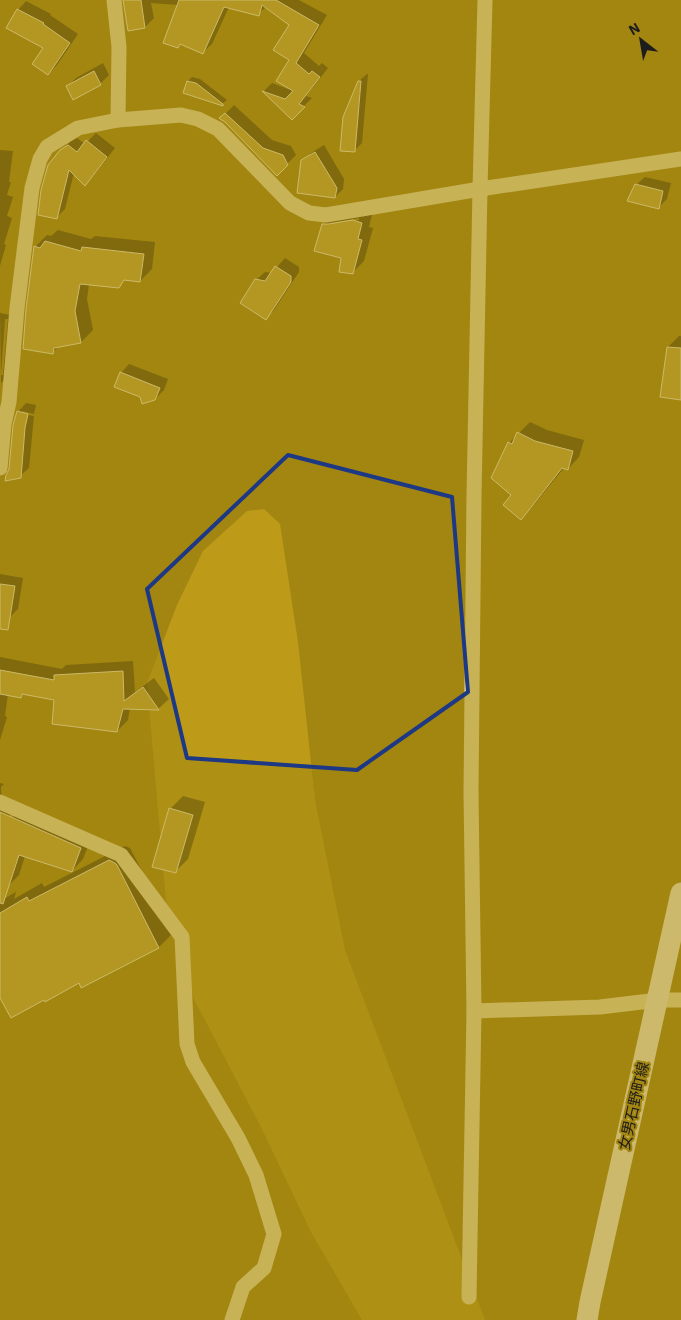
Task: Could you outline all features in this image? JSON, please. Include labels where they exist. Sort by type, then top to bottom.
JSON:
[{"type":"main road","name":"女男石野町線","points":[[587,1320],[681,893]]},
{"type":"street","points":[[114,0],[119,47],[118,120]]},
{"type":"street","points":[[469,1297],[474,1011],[472,772],[480,189],[485,0]]},
{"type":"street","points":[[0,468],[32,188],[40,159],[47,147],[78,128],[118,120],[182,115],[198,119],[218,129],[290,203],[309,213],[326,215],[480,189],[681,160]]},
{"type":"street","points":[[0,802],[122,855],[182,936],[187,1044],[193,1062],[238,1138],[256,1175],[274,1234],[264,1268],[243,1287],[232,1320]]},
{"type":"street","points":[[474,1011],[600,1007],[658,1000],[681,1000]]},
{"type":"highlighted area","points":[[288,455],[452,497],[468,692],[357,770],[187,758],[147,589]]},
{"type":"shaded area","points":[[264,509],[280,524],[298,642],[315,800],[345,950],[485,1320],[362,1320],[311,1232],[261,1127],[194,999],[166,901],[147,683],[177,605],[203,551],[247,511]]},
{"type":"building","points":[[123,0],[141,0],[145,28],[128,31]]},
{"type":"building","points":[[179,0],[276,0],[319,25],[296,63],[309,74],[312,71],[320,77],[299,104],[305,107],[292,120],[262,91],[285,99],[293,91],[276,81],[289,60],[273,50],[289,25],[262,5],[259,16],[224,7],[203,54],[180,44],[178,48],[163,43]]},
{"type":"building","points":[[17,9],[44,23],[70,43],[48,75],[32,64],[43,48],[6,28]]},
{"type":"building","points":[[94,71],[101,85],[73,100],[66,86]]},
{"type":"building","points":[[187,81],[196,83],[223,104],[223,106],[183,93]]},
{"type":"building","points":[[358,81],[361,81],[355,152],[340,151],[343,117]]},
{"type":"building","points":[[225,113],[263,148],[283,155],[288,165],[277,176],[219,118]]},
{"type":"building","points":[[86,140],[107,157],[85,186],[69,170],[57,219],[38,215],[41,190],[48,165],[60,150],[68,145],[77,152]]},
{"type":"building","points":[[315,152],[337,188],[335,198],[297,193],[301,160]]},
{"type":"building","points":[[635,184],[663,191],[659,209],[627,201]]},
{"type":"building","points":[[353,220],[362,223],[358,239],[362,240],[353,274],[339,272],[341,258],[314,251],[322,224]]},
{"type":"building","points":[[45,241],[81,251],[82,247],[144,254],[140,282],[124,280],[119,288],[80,284],[75,311],[81,343],[54,348],[53,354],[23,349],[34,246],[40,248]]},
{"type":"building","points":[[275,266],[291,276],[291,282],[266,320],[240,303],[255,279],[265,281]]},
{"type":"building","points":[[667,347],[681,348],[681,400],[660,397]]},
{"type":"building","points":[[120,372],[160,388],[155,400],[142,404],[140,397],[114,387]]},
{"type":"building","points":[[17,411],[28,414],[21,478],[5,481],[9,469],[13,425]]},
{"type":"building","points":[[517,432],[535,441],[573,451],[568,470],[562,468],[521,520],[503,505],[511,495],[491,478],[508,442],[512,444]]},
{"type":"building","points":[[0,584],[15,586],[8,630],[0,629]]},
{"type":"building","points":[[0,670],[54,680],[54,675],[123,671],[124,701],[143,687],[159,710],[123,709],[117,732],[52,724],[54,700],[22,694],[21,698],[0,694]]},
{"type":"building","points":[[169,808],[193,815],[176,873],[152,867]]},
{"type":"building","points":[[0,812],[81,848],[72,872],[19,855],[3,904],[0,903]]},
{"type":"building","points":[[109,860],[117,865],[159,948],[81,988],[79,983],[11,1018],[0,998],[0,913],[27,897],[29,901]]}]
